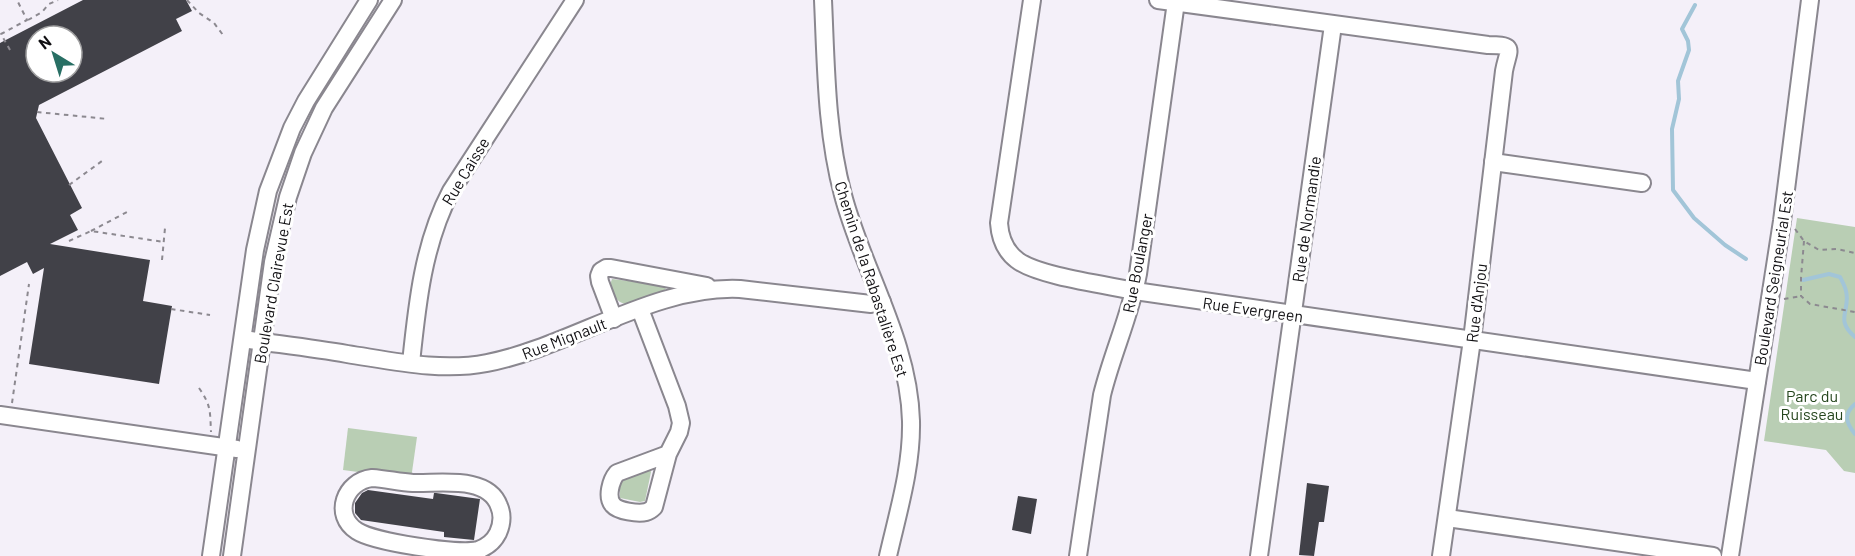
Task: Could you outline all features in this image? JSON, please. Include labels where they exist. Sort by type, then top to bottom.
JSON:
[{"type":"street","name":"Boulevard Clairevue Est","points":[[211,556],[255,250],[262,218],[281,154],[292,128],[306,100],[369,0]]},
{"type":"street","name":"Boulevard Clairevue Est","points":[[231,556],[277,239],[294,176],[324,108],[393,0]]},
{"type":"street","name":"Rue Caisse","points":[[411,363],[425,264],[439,214],[451,191],[575,0]]},
{"type":"street","name":"Chemin de la Rabastalière Est","points":[[823,0],[830,113],[837,169],[849,219],[882,302],[903,369],[909,401],[911,422],[908,460],[888,556]]},
{"type":"street","name":"Rue Evergreen","points":[[1032,0],[999,229],[1002,241],[1012,256],[1027,266],[1051,274],[1135,291],[1757,381]]},
{"type":"street","points":[[1158,0],[1334,25]]},
{"type":"street","name":"Boulevard Seigneurial Est","points":[[1730,556],[1792,153],[1810,0]]},
{"type":"street","name":"Rue Boulanger","points":[[1078,556],[1102,395],[1135,291],[1176,3]]},
{"type":"street","name":"Rue d'Anjou","points":[[1334,25],[1503,45],[1508,49],[1472,340],[1442,556]]},
{"type":"street","name":"Rue de Normandie","points":[[1259,556],[1334,25]]},
{"type":"street","points":[[1493,162],[1642,183]]},
{"type":"street","points":[[614,319],[599,279],[601,271],[606,268],[720,288]]},
{"type":"street","name":"Rue Mignault","points":[[243,339],[411,363],[460,367],[488,363],[531,351],[678,296],[720,288],[871,304],[882,302]]},
{"type":"street","points":[[640,309],[680,415],[679,432],[668,454]]},
{"type":"street","points":[[5,416],[247,450]]},
{"type":"street","points":[[372,478],[411,483],[443,482],[469,485],[487,491],[497,502],[501,511],[500,527],[493,540],[485,547],[457,551],[414,546],[363,534],[351,526],[345,514],[344,504],[346,495],[355,484],[372,478]]},
{"type":"street","points":[[1447,518],[1713,556]]},
{"type":"path","points":[[17,0],[27,20]]},
{"type":"path","points":[[10,50],[1,34],[42,12],[57,0]]},
{"type":"path","points":[[187,0],[199,13],[214,23],[223,35]]},
{"type":"path","points":[[38,112],[108,119]]},
{"type":"path","points":[[69,185],[102,161]]},
{"type":"path","points":[[69,241],[129,211]]},
{"type":"path","points":[[1794,224],[1804,241],[1819,250],[1837,249],[1855,253]]},
{"type":"path","points":[[162,260],[165,228]]},
{"type":"path","points":[[91,231],[164,242]]},
{"type":"path","points":[[1804,241],[1802,296],[1810,304],[1854,312]]},
{"type":"path","points":[[5,416],[29,284]]},
{"type":"path","points":[[1784,299],[1802,296]]},
{"type":"path","points":[[171,309],[210,315]]},
{"type":"path","points":[[199,388],[210,408],[212,435]]},
{"type":"green space","name":"Parc du Ruisseau","points":[[1797,218],[1855,227],[1855,473],[1844,471],[1826,450],[1764,441]]},
{"type":"green space","points":[[612,279],[662,285],[666,288],[664,291],[624,304],[614,295],[610,285]]},
{"type":"green space","points":[[348,428],[417,437],[411,479],[343,470]]},
{"type":"green space","points":[[650,469],[645,501],[620,498],[622,479]]},
{"type":"building","points":[[83,0],[186,0],[192,11],[176,19],[182,31],[84,82],[84,24],[37,24]]},
{"type":"building","points":[[24,31],[24,84],[80,84],[39,105],[36,118],[82,208],[70,215],[78,230],[50,244],[150,260],[143,301],[172,306],[159,384],[29,364],[44,268],[33,274],[27,262],[0,276],[0,43]]},
{"type":"building","points":[[1307,483],[1329,486],[1324,522],[1319,522],[1314,556],[1299,555]]},
{"type":"building","points":[[368,490],[433,499],[436,493],[480,499],[474,540],[444,537],[444,532],[361,520],[355,513],[355,503],[362,493]]},
{"type":"building","points":[[1018,496],[1037,499],[1031,534],[1012,530]]},
{"type":"waterway","points":[[1695,5],[1682,29],[1688,41],[1689,50],[1678,81],[1679,99],[1672,129],[1673,190],[1694,218],[1725,245],[1746,259]]},
{"type":"waterway","points":[[1803,280],[1829,274],[1840,277],[1847,298],[1845,325],[1855,337]]},
{"type":"waterway","points":[[1855,404],[1847,415],[1855,434]]}]
